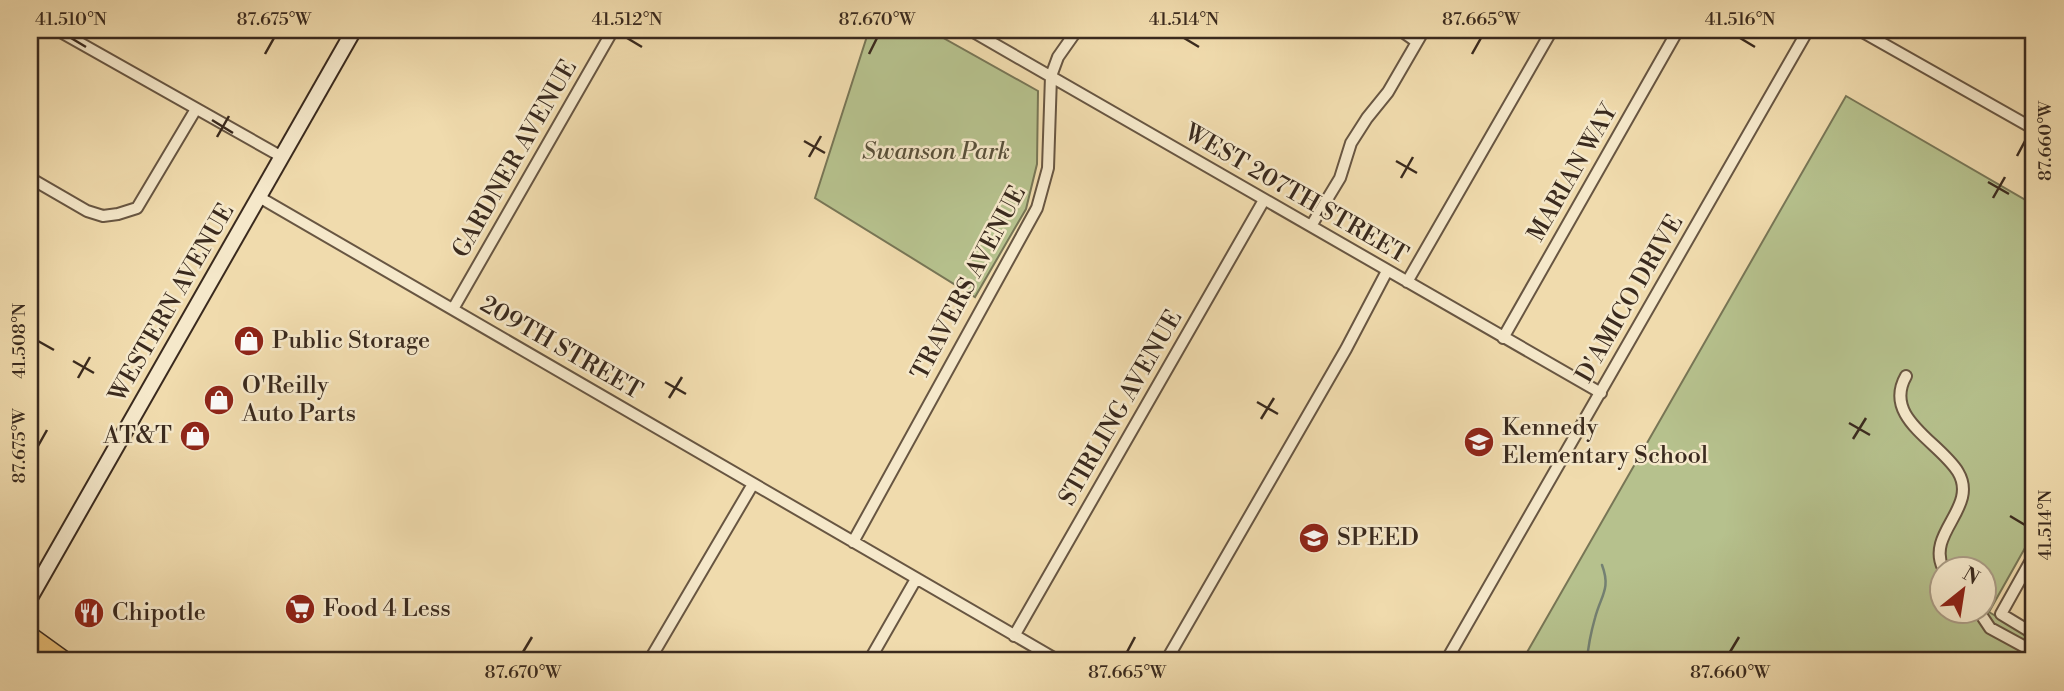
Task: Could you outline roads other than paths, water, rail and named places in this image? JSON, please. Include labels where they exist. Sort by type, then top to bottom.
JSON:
[{"type":"main road","name":"WESTERN AVENUE","points":[[30,598],[354,30]]},
{"type":"main road","points":[[30,635],[66,661]]},
{"type":"main road","points":[[30,658],[34,661]]},
{"type":"street","points":[[57,30],[282,158]]},
{"type":"street","name":"GARDNER AVENUE","points":[[453,309],[612,30]]},
{"type":"street","name":"WEST 207TH STREET","points":[[970,30],[1601,393]]},
{"type":"street","name":"TRAVERS AVENUE","points":[[853,542],[1037,208],[1048,167],[1051,76],[1058,57],[1077,30]]},
{"type":"street","points":[[1400,30],[1417,42]]},
{"type":"street","points":[[1311,226],[1339,178],[1351,143],[1388,92],[1424,30]]},
{"type":"street","points":[[1407,282],[1552,30]]},
{"type":"street","name":"MARIAN WAY","points":[[1503,338],[1678,30]]},
{"type":"street","name":"D'AMICO DRIVE","points":[[1446,661],[1808,30]]},
{"type":"street","points":[[1859,30],[2034,129]]},
{"type":"street","points":[[30,178],[87,211],[103,216],[137,208],[196,109]]},
{"type":"street","name":"209TH STREET","points":[[259,197],[1052,659]]},
{"type":"street","name":"STIRLING AVENUE","points":[[1014,636],[1264,200]]},
{"type":"street","points":[[1166,661],[1346,349],[1387,271]]},
{"type":"street","points":[[1906,376],[1900,389],[1900,398],[1906,418],[1941,451],[1961,478],[1963,497],[1947,527],[1940,554]]},
{"type":"street","points":[[649,661],[753,484]]},
{"type":"street","points":[[2034,555],[2001,614],[2034,634]]},
{"type":"street","points":[[869,661],[916,579]]},
{"type":"street","points":[[1987,624],[2000,635],[2025,647],[2032,661]]},
{"type":"waterway","points":[[1587,661],[1592,629],[1606,580],[1602,565]]},
{"type":"place","name":"Public Storage","points":[[249,341]]},
{"type":"place","name":"O'Reilly Auto Parts","points":[[219,400]]},
{"type":"place","name":"AT&T","points":[[195,436]]},
{"type":"place","name":"Kennedy Elementary School","points":[[1479,442]]},
{"type":"place","name":"SPEED","points":[[1314,538]]},
{"type":"place","name":"Food 4 Less","points":[[300,609]]},
{"type":"place","name":"Chipotle","points":[[89,613]]},
{"type":"park label","name":"Swanson Park","points":[[936,152]]}]
